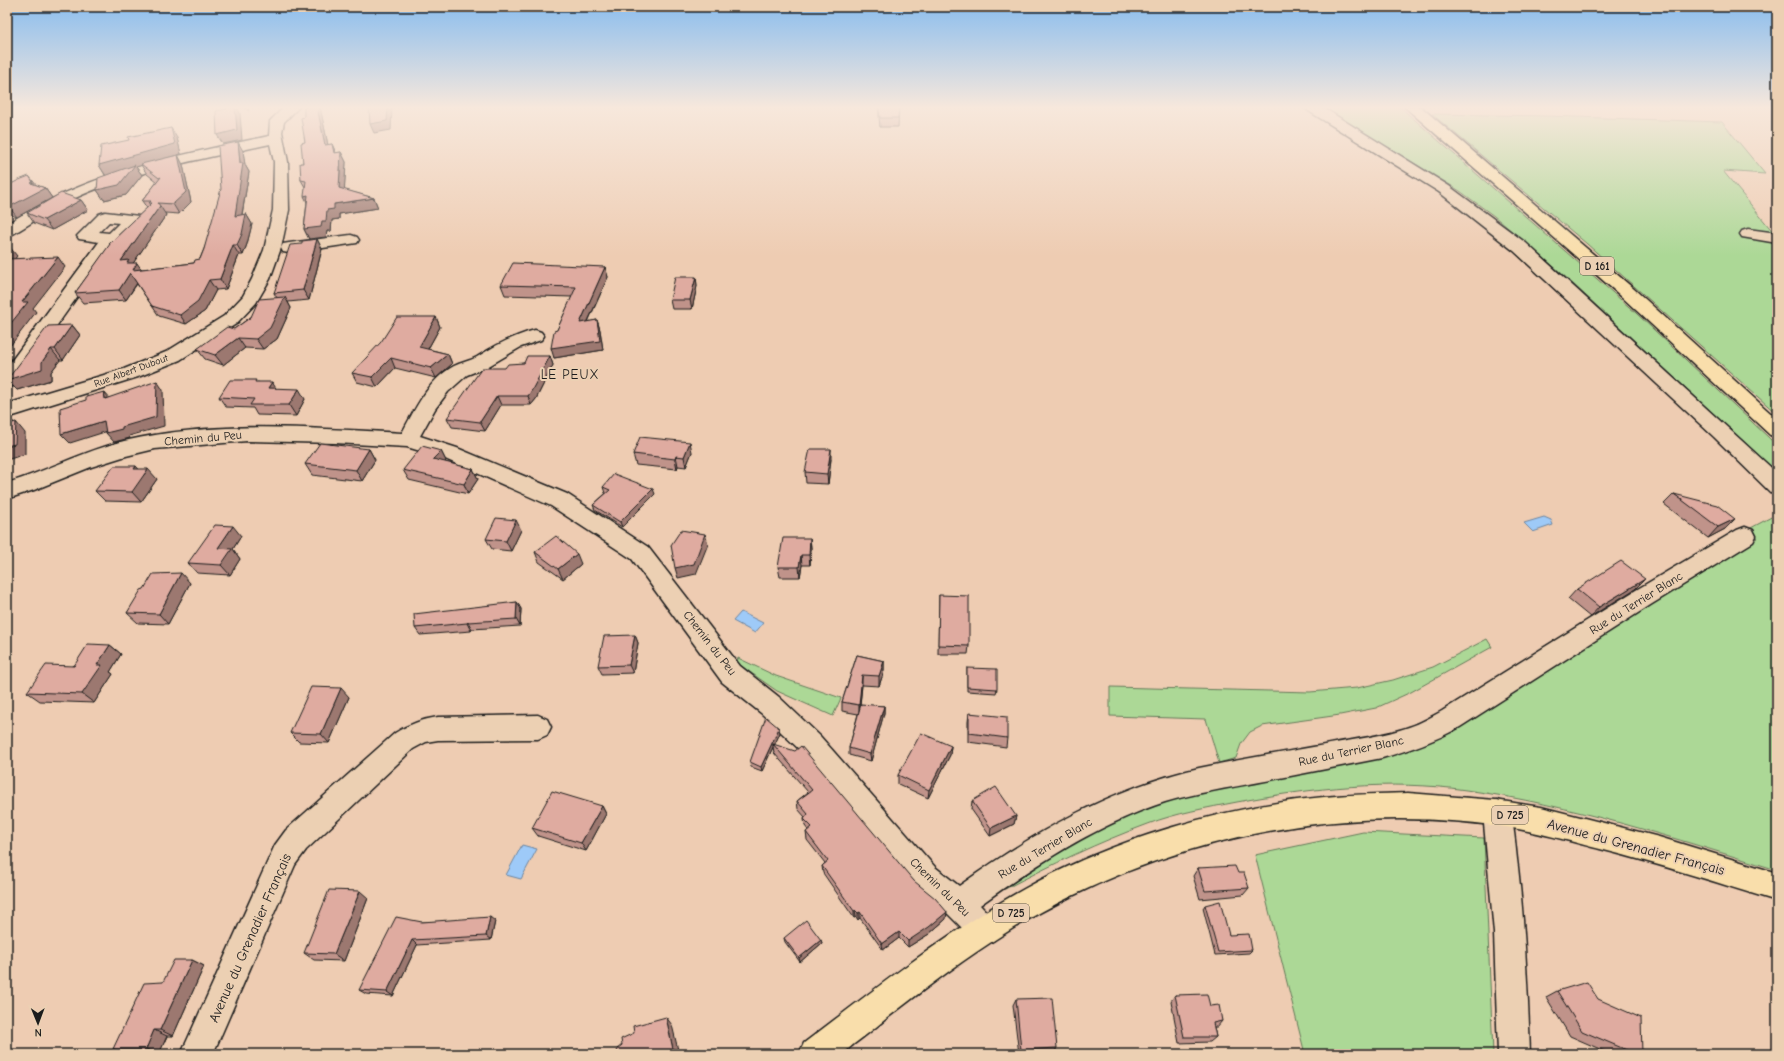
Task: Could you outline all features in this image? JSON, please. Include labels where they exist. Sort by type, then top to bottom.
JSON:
[{"type":"main road","name":"D 161","points":[[1469,157],[1622,288],[1777,430]]},
{"type":"main road","name":"Avenue du Grenadier Français","points":[[816,1054],[941,960],[984,930],[1024,905],[1084,873],[1190,836],[1234,824],[1298,812],[1352,806],[1434,806],[1497,813],[1560,825],[1624,841],[1777,887]]},
{"type":"street","points":[[7,231],[40,210],[90,186],[140,170],[199,157]]},
{"type":"street","name":"Rue Albert Dubout","points":[[7,411],[131,373],[174,356],[230,320],[250,299],[262,279],[272,250],[282,210],[280,157]]},
{"type":"street","points":[[1392,157],[1444,189],[1520,247],[1777,486]]},
{"type":"street","points":[[1748,234],[1777,238]]},
{"type":"street","points":[[7,381],[105,245],[113,238]]},
{"type":"street","points":[[272,250],[351,240]]},
{"type":"street","points":[[408,440],[427,406],[441,387],[460,371],[480,363],[514,343],[535,336]]},
{"type":"street","name":"Chemin du Peu","points":[[7,491],[27,485],[123,448],[156,442],[200,437],[247,434],[335,436],[408,440],[450,453],[559,500],[640,553],[732,674],[770,705],[810,744],[926,877],[958,904],[984,930]]},
{"type":"street","name":"Rue du Terrier Blanc","points":[[958,904],[983,885],[1052,841],[1103,814],[1164,790],[1209,778],[1382,746],[1410,739],[1429,731],[1487,697],[1644,597],[1745,536]]},
{"type":"street","name":"Avenue du Grenadier Français","points":[[197,1054],[285,855],[296,840],[404,741],[418,732],[444,728],[538,727]]},
{"type":"street","points":[[1497,813],[1504,861],[1513,968],[1514,1054]]},
{"type":"green space","points":[[1403,157],[1457,157],[1636,313],[1768,437],[1777,446],[1777,472],[1560,272],[1494,216],[1460,191]]},
{"type":"green space","points":[[1483,157],[1751,157],[1765,174],[1723,171],[1774,233],[1777,239],[1777,414],[1587,244]]},
{"type":"green space","points":[[1777,514],[1777,870],[1623,824],[1545,804],[1466,790],[1409,785],[1380,785],[1322,789],[1265,797],[1181,814],[1159,820],[1111,838],[1005,889],[1001,884],[1051,852],[1142,809],[1190,793],[1472,717],[1758,538],[1747,530]]},
{"type":"green space","points":[[1487,639],[1492,647],[1411,692],[1376,708],[1340,715],[1262,726],[1250,732],[1241,744],[1236,758],[1219,763],[1206,719],[1110,716],[1110,687],[1310,692],[1357,688],[1393,680],[1433,667]]},
{"type":"green space","points":[[738,658],[776,676],[841,698],[833,716],[777,691],[737,663]]},
{"type":"green space","points":[[1363,832],[1484,838],[1493,1054],[1305,1054],[1255,855]]},
{"type":"water","points":[[1544,517],[1551,520],[1553,525],[1533,532],[1524,523]]},
{"type":"water","points":[[741,612],[763,623],[755,633],[733,621]]},
{"type":"water","points":[[522,845],[537,849],[521,879],[506,875]]},
{"type":"building","points":[[100,157],[130,157],[99,165]]},
{"type":"building","points":[[172,157],[178,157],[186,192],[173,204],[158,203],[160,206],[121,261],[129,260],[127,263],[137,263],[133,270],[194,263],[195,260],[200,259],[221,189],[219,157],[239,157],[240,163],[243,163],[235,216],[246,214],[242,234],[237,245],[233,245],[220,279],[209,280],[198,301],[180,315],[152,306],[130,273],[119,290],[75,293],[109,244],[152,203],[149,203],[151,201],[142,201],[161,177],[159,178],[141,164]]},
{"type":"building","points":[[302,157],[341,157],[339,188],[374,198],[334,204],[334,209],[327,210],[326,221],[322,221],[321,227],[304,229],[308,195],[304,196],[306,181],[301,180],[300,163],[303,163]]},
{"type":"building","points":[[135,165],[119,185],[97,190],[98,178]]},
{"type":"building","points":[[29,176],[33,182],[31,183],[45,188],[9,207],[7,206],[7,186]]},
{"type":"building","points":[[61,193],[81,200],[44,220],[27,213]]},
{"type":"building","points":[[317,239],[303,290],[274,293],[290,245],[302,244],[302,241]]},
{"type":"building","points":[[58,257],[22,302],[28,302],[7,328],[7,259]]},
{"type":"building","points":[[513,263],[605,267],[580,323],[597,320],[600,341],[551,348],[554,331],[557,330],[576,287],[501,285]]},
{"type":"building","points":[[675,277],[696,277],[690,300],[670,300]]},
{"type":"building","points":[[285,297],[270,328],[256,339],[238,338],[215,355],[197,349],[227,327],[234,329],[251,317],[259,299]]},
{"type":"building","points":[[397,317],[436,317],[419,347],[448,354],[431,368],[391,358],[372,377],[352,373],[381,342]]},
{"type":"building","points":[[72,325],[55,349],[51,349],[42,362],[42,369],[7,380],[48,326]]},
{"type":"building","points":[[527,356],[550,356],[528,396],[497,396],[480,422],[447,418],[482,368],[505,368],[508,364],[524,363]]},
{"type":"building","points":[[230,380],[256,380],[255,382],[272,382],[268,388],[299,389],[289,405],[250,405],[254,399],[219,397]]},
{"type":"building","points":[[157,381],[156,417],[106,433],[104,421],[61,434],[60,408],[86,400],[86,397],[104,392],[105,399]]},
{"type":"building","points":[[12,421],[12,423],[16,422],[15,444],[7,446],[7,423]]},
{"type":"building","points":[[640,437],[690,442],[684,457],[676,456],[675,459],[633,454]]},
{"type":"building","points":[[320,443],[369,449],[356,470],[305,464]]},
{"type":"building","points":[[422,446],[441,451],[433,459],[473,469],[464,484],[403,470]]},
{"type":"building","points":[[810,449],[831,449],[827,474],[805,472]]},
{"type":"building","points":[[114,466],[136,466],[134,469],[148,469],[132,492],[95,491]]},
{"type":"building","points":[[614,474],[653,489],[620,522],[593,505],[610,490],[603,487]]},
{"type":"building","points":[[1674,494],[1717,505],[1735,519],[1718,527]]},
{"type":"building","points":[[496,518],[516,520],[506,541],[486,539]]},
{"type":"building","points":[[215,525],[233,526],[218,548],[232,549],[221,565],[188,563]]},
{"type":"building","points":[[681,530],[705,534],[694,564],[675,568],[671,545]]},
{"type":"building","points":[[556,536],[577,554],[558,569],[535,552]]},
{"type":"building","points":[[783,538],[810,538],[809,555],[801,555],[799,567],[778,567]]},
{"type":"building","points":[[1621,561],[1645,579],[1599,607],[1577,589]]},
{"type":"building","points":[[181,573],[159,614],[127,613],[153,574]]},
{"type":"building","points":[[939,595],[969,596],[969,646],[938,645]]},
{"type":"building","points":[[517,602],[516,619],[468,622],[415,628],[414,614]]},
{"type":"building","points":[[635,635],[629,665],[598,666],[604,636]]},
{"type":"building","points":[[88,644],[110,645],[97,665],[102,665],[82,694],[27,692],[46,665],[74,666]]},
{"type":"building","points":[[857,655],[884,661],[879,676],[862,675],[859,705],[842,702]]},
{"type":"building","points":[[967,668],[997,669],[997,689],[967,687]]},
{"type":"building","points":[[311,687],[341,688],[321,734],[290,733]]},
{"type":"building","points":[[861,704],[884,706],[870,754],[849,748]]},
{"type":"building","points":[[969,713],[1007,717],[1007,738],[969,733]]},
{"type":"building","points":[[766,717],[779,728],[761,767],[750,762]]},
{"type":"building","points":[[921,733],[951,746],[929,790],[898,775]]},
{"type":"building","points":[[773,744],[795,751],[801,746],[914,881],[935,898],[947,912],[929,927],[908,941],[899,932],[882,944],[860,912],[858,913],[855,910],[854,911],[822,866],[828,861],[806,832],[812,827],[804,819],[808,814],[797,801],[812,790]]},
{"type":"building","points":[[996,787],[1016,816],[991,828],[972,801]]},
{"type":"building","points":[[552,791],[602,806],[581,843],[532,828]]},
{"type":"building","points":[[1235,866],[1238,873],[1244,873],[1249,888],[1205,891],[1198,868]]},
{"type":"building","points":[[329,890],[360,891],[334,954],[304,953]]},
{"type":"building","points":[[1220,901],[1229,935],[1249,934],[1252,950],[1218,952],[1205,905]]},
{"type":"building","points":[[396,917],[422,922],[490,917],[486,936],[412,940],[387,992],[359,990]]},
{"type":"building","points":[[806,920],[821,940],[799,958],[784,938]]},
{"type":"building","points":[[174,960],[192,960],[160,1030],[154,1030],[146,1049],[113,1049],[144,983],[163,982]]},
{"type":"building","points":[[1587,982],[1598,999],[1641,1018],[1642,1054],[1636,1054],[1582,1031],[1557,991]]},
{"type":"building","points":[[1207,994],[1210,1006],[1219,1005],[1222,1021],[1213,1023],[1216,1037],[1184,1037],[1175,995]]},
{"type":"building","points":[[1052,998],[1057,1048],[1021,1050],[1016,999]]},
{"type":"building","points":[[666,1017],[674,1054],[618,1054],[617,1049],[622,1045],[621,1039],[634,1033],[633,1026]]},
{"type":"district","name":"LE PEUX","points":[[570,374]]}]
